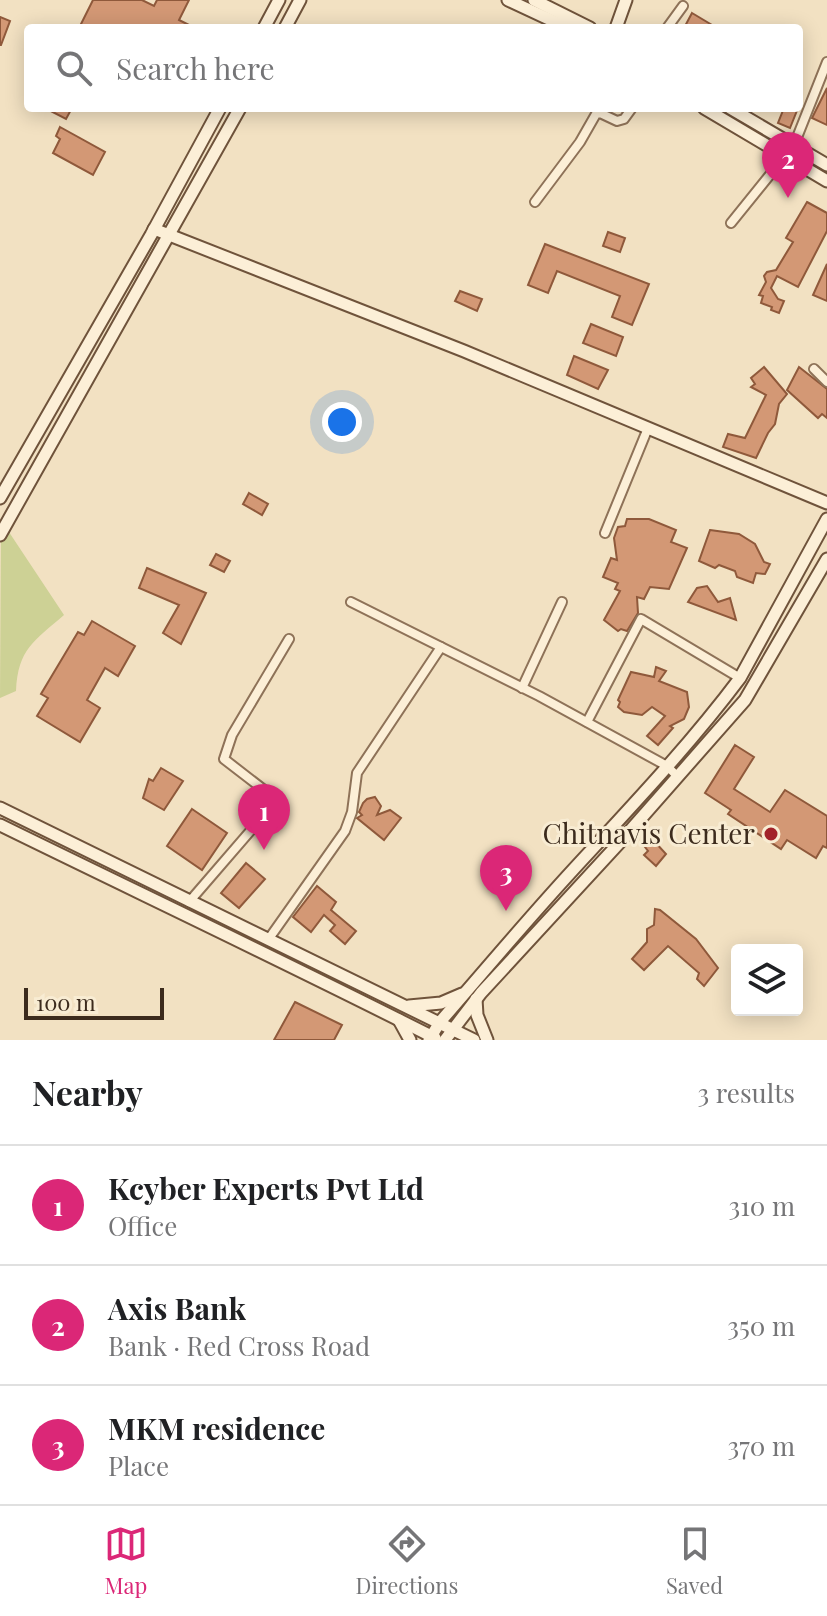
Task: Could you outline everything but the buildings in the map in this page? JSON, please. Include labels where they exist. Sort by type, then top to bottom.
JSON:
[{"type":"main road","points":[[266,24],[279,0]]},
{"type":"main road","points":[[287,24],[300,0]]},
{"type":"main road","points":[[508,0],[559,24]]},
{"type":"main road","points":[[534,0],[582,24]]},
{"type":"main road","points":[[617,24],[626,0]]},
{"type":"main road","points":[[0,498],[218,112]]},
{"type":"main road","points":[[0,535],[238,112]]},
{"type":"main road","points":[[711,112],[827,181]]},
{"type":"main road","points":[[737,112],[827,165]]},
{"type":"main road","points":[[154,229],[464,351],[827,503]]},
{"type":"main road","points":[[0,825],[398,1018],[433,1039],[440,1022],[531,915],[667,766],[740,678],[827,519]]},
{"type":"main road","points":[[445,1040],[476,999],[745,700],[827,559]]},
{"type":"main road","points":[[0,808],[474,1040]]},
{"type":"main road","points":[[405,1005],[441,1003],[464,994]]},
{"type":"main road","points":[[476,999],[477,1015],[487,1040]]},
{"type":"main road","points":[[398,1018],[410,1040]]},
{"type":"street","points":[[670,24],[683,6]]},
{"type":"street","points":[[731,223],[794,145],[827,62]]},
{"type":"street","points":[[535,202],[580,142],[596,114],[617,121],[624,119],[629,112]]},
{"type":"street","points":[[827,373],[814,369],[827,382]]},
{"type":"street","points":[[605,533],[648,428]]},
{"type":"street","points":[[351,602],[587,722],[667,766],[678,777]]},
{"type":"street","points":[[522,688],[562,602]]},
{"type":"street","points":[[587,722],[641,619],[740,678]]},
{"type":"street","points":[[189,902],[277,800],[224,759],[232,735],[289,639]]},
{"type":"street","points":[[268,940],[345,831],[352,812],[357,773],[441,647]]},
{"type":"green space","points":[[1,520],[64,615],[36,639],[24,655],[16,691],[0,698]]},
{"type":"place","name":"Axis Bank","points":[[788,198]]},
{"type":"place","name":"Chitnavis Center","points":[[771,834]]},
{"type":"place","name":"Kcyber Experts Pvt Ltd","points":[[264,850]]},
{"type":"place","name":"MKM residence","points":[[506,911]]}]
